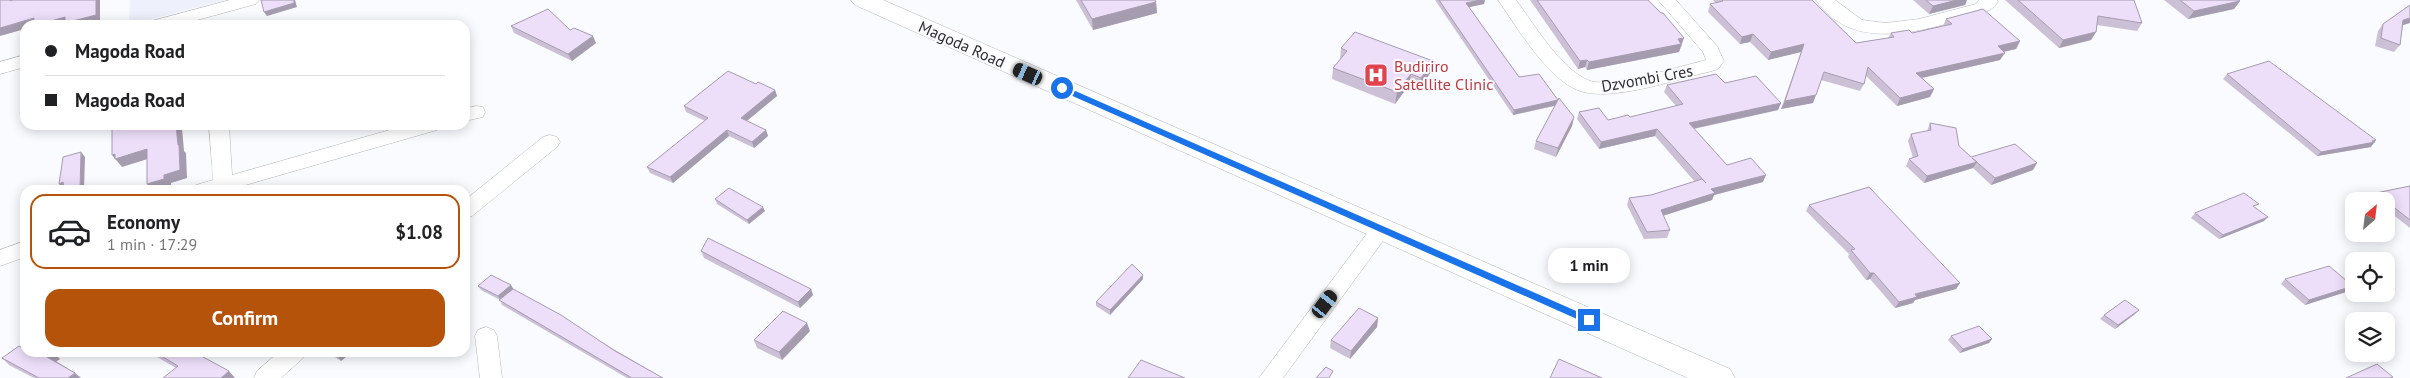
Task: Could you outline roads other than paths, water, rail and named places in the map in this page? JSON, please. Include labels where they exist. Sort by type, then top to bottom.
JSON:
[{"type":"street","points":[[196,20],[211,18],[250,0]]},
{"type":"street","name":"Magoda Road","points":[[863,0],[1719,378]]},
{"type":"street","name":"Dzvombi Cres","points":[[1507,0],[1563,72],[1584,85],[1598,88],[1612,88],[1712,65],[1714,61],[1711,50],[1667,0]]},
{"type":"street","points":[[1825,0],[1848,20],[1866,27],[1878,29],[1919,24],[1982,8],[1989,2],[1988,0]]},
{"type":"street","points":[[0,68],[20,62]]},
{"type":"street","points":[[219,130],[224,184]]},
{"type":"street","points":[[220,185],[413,130]]},
{"type":"street","points":[[470,207],[550,142]]},
{"type":"street","points":[[1270,378],[1381,230]]},
{"type":"street","points":[[0,258],[20,251]]},
{"type":"street","points":[[486,336],[491,378]]},
{"type":"street","points":[[265,378],[288,357]]},
{"type":"place","name":"Budiriro Satellite Clinic","points":[[1376,75]]}]
